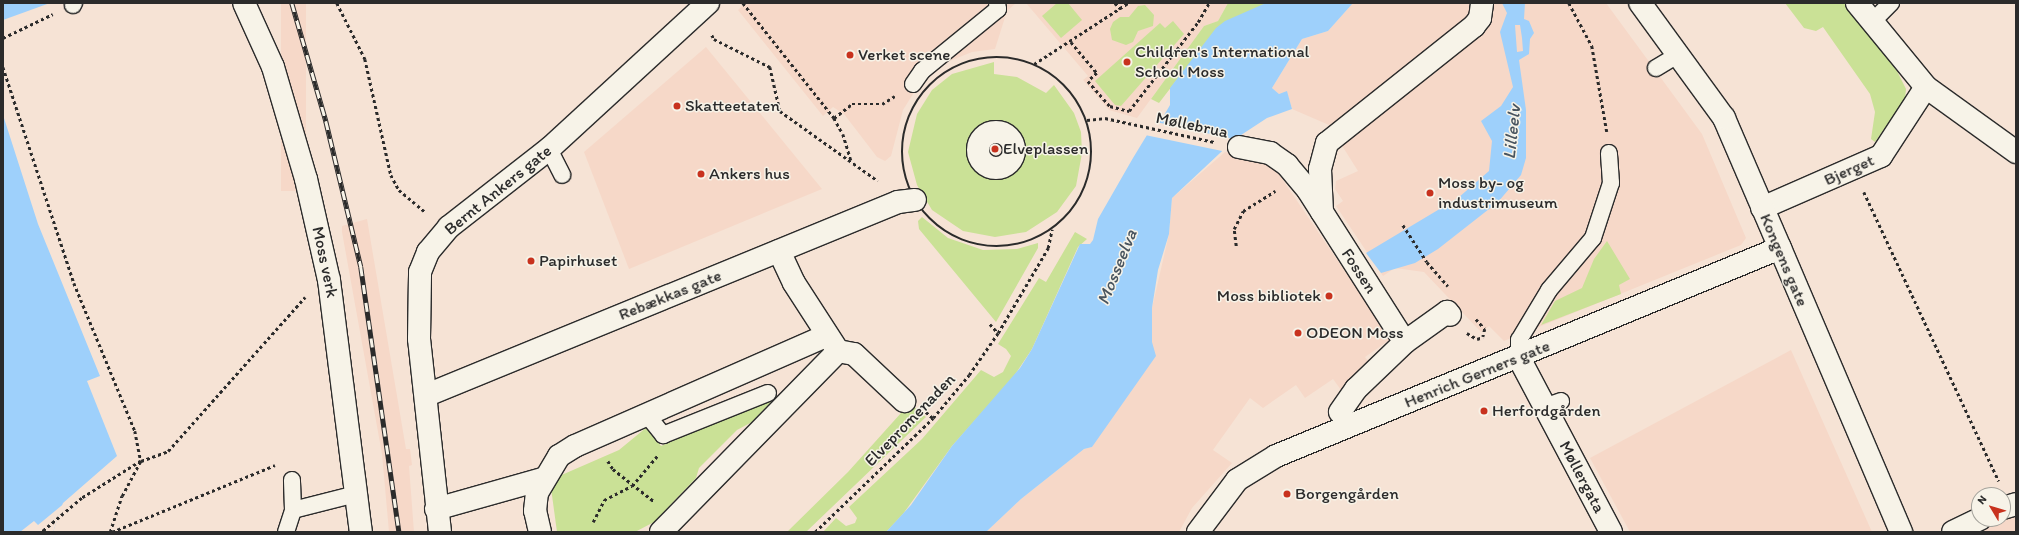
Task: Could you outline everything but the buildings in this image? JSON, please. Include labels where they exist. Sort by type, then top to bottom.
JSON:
[{"type":"street","name":"Moss verk","points":[[244,3],[273,67],[306,179],[330,280],[361,532]]},
{"type":"street","name":"Bernt Ankers gate","points":[[440,532],[436,509],[427,395],[419,339],[420,272],[428,252],[449,227],[549,149],[708,3]]},
{"type":"street","points":[[1322,212],[1320,169],[1328,143],[1474,26],[1480,18],[1482,3]]},
{"type":"street","name":"Kongens gate","points":[[1640,3],[1724,118],[1901,532]]},
{"type":"street","points":[[1857,3],[1926,86],[2016,152]]},
{"type":"street","name":"Bjerget","points":[[1762,208],[1881,156],[1926,86]]},
{"type":"street","name":"Fossen","points":[[1240,147],[1270,153],[1287,165],[1322,212],[1405,342]]},
{"type":"street","name":"Rebækkas gate","points":[[427,395],[898,202],[912,198]]},
{"type":"street","name":"Henrich Gerners gate","points":[[1198,532],[1225,492],[1253,469],[1345,426],[1519,358],[1780,248]]},
{"type":"street","points":[[779,251],[794,283],[832,343],[854,354],[904,400]]},
{"type":"street","points":[[1340,412],[1356,389],[1405,342],[1447,312],[1450,315]]},
{"type":"street","points":[[540,532],[535,511],[543,479],[560,456],[597,437],[648,415],[832,343]]},
{"type":"street","points":[[671,527],[832,343]]},
{"type":"street","name":"Møllergata","points":[[1519,358],[1552,404],[1611,532]]},
{"type":"street","points":[[436,509],[543,479]]},
{"type":"street","points":[[1953,532],[1971,523]]},
{"type":"lane","points":[[919,86],[922,71],[998,9],[997,3]]},
{"type":"lane","points":[[1872,22],[1891,3]]},
{"type":"lane","points":[[1656,68],[1678,55]]},
{"type":"lane","points":[[549,149],[562,175]]},
{"type":"lane","points":[[1519,358],[1519,340],[1549,290],[1593,238],[1611,183],[1609,153]]},
{"type":"lane","points":[[648,415],[663,435],[768,393]]},
{"type":"lane","points":[[286,532],[293,510],[292,480]]},
{"type":"lane","points":[[293,510],[356,494]]},
{"type":"path","points":[[337,3],[365,59],[391,174],[399,190],[424,211]]},
{"type":"path","points":[[743,3],[834,118],[843,134],[851,161]]},
{"type":"path","points":[[1115,3],[1121,9]]},
{"type":"path","points":[[1034,64],[1071,42],[1128,3]]},
{"type":"path","points":[[1071,42],[1097,73],[1088,81],[1110,106],[1129,111],[1198,22],[1209,3]]},
{"type":"path","points":[[1569,3],[1592,46],[1609,153]]},
{"type":"path","points":[[3,38],[74,4]]},
{"type":"path","points":[[710,32],[714,39],[770,67],[780,111],[882,184]]},
{"type":"path","points":[[834,118],[852,104],[882,104],[957,65],[976,59],[1002,57],[1034,64],[1067,87],[1087,120],[1091,140],[1087,180],[1067,216],[1052,229],[1016,244],[977,244],[941,228],[912,198],[904,169],[903,143],[906,123],[919,86]]},
{"type":"path","points":[[3,67],[74,283],[135,431],[142,461],[122,496],[111,532]]},
{"type":"path","name":"Møllebrua","points":[[1087,120],[1105,118],[1240,147]]},
{"type":"path","points":[[1236,246],[1234,229],[1243,211],[1262,197],[1300,181]]},
{"type":"path","points":[[1862,186],[1950,381],[2002,487]]},
{"type":"path","points":[[1403,225],[1427,262],[1453,291]]},
{"type":"path","name":"Elvepromenaden","points":[[815,532],[933,418],[969,375],[998,333],[1048,248],[1052,229]]},
{"type":"path","points":[[42,532],[82,498],[142,461],[168,451],[307,295]]},
{"type":"path","points":[[1471,337],[1483,337],[1485,329],[1473,315]]},
{"type":"path","points":[[990,324],[998,333]]},
{"type":"path","points":[[597,437],[613,470],[671,527]]},
{"type":"path","points":[[111,532],[285,460],[292,480]]},
{"type":"shaded area","points":[[281,3],[306,3],[306,191],[281,191]]},
{"type":"shaded area","points":[[745,3],[1016,3],[1007,11],[995,49],[972,52],[947,62],[929,76],[913,94],[903,110],[891,156],[885,161],[877,157],[844,114],[833,107],[823,116],[738,10]]},
{"type":"shaded area","name":"Children's International School Moss","points":[[1026,3],[1228,3],[1218,21],[1204,26],[1137,118],[1109,110],[1083,80],[1088,76]]},
{"type":"shaded area","points":[[1353,3],[1606,3],[1702,134],[1746,238],[1741,245],[1504,341],[1489,326],[1481,332],[1424,272],[1395,268],[1383,276],[1336,206],[1343,201],[1335,189],[1336,181],[1358,171],[1329,125],[1292,109],[1287,92],[1279,94],[1272,88],[1302,39],[1328,31]]},
{"type":"shaded area","name":"Ankers hus","points":[[706,47],[822,189],[629,269],[584,152]]},
{"type":"shaded area","points":[[1225,152],[1268,164],[1276,170],[1391,339],[1365,357],[1372,367],[1341,390],[1333,379],[1305,398],[1296,385],[1263,408],[1250,398],[1213,450],[1232,463],[1192,508],[1179,532],[986,532],[1021,499],[1084,449],[1092,447],[1152,342],[1152,308],[1169,234],[1172,198]]},
{"type":"shaded area","points":[[367,219],[406,449],[410,449],[412,465],[409,466],[414,532],[389,532],[382,454],[342,232],[342,226]]},
{"type":"shaded area","points":[[1791,350],[1872,532],[1630,532],[1590,458]]},
{"type":"shaded area","points":[[2011,515],[2016,516],[2016,532],[1974,532],[1985,527],[2011,527]]},
{"type":"green space","points":[[1057,3],[1068,3],[1082,20],[1061,38],[1042,16]]},
{"type":"green space","points":[[1228,3],[1266,3],[1189,64],[1159,103],[1151,99],[1204,26],[1218,21]]},
{"type":"green space","points":[[1785,3],[1846,3],[1897,71],[1906,89],[1905,99],[1875,142],[1871,139],[1875,112],[1870,94],[1823,27],[1816,31],[1804,28]]},
{"type":"green space","points":[[1145,5],[1154,15],[1153,26],[1138,31],[1133,42],[1126,45],[1112,40],[1110,29],[1113,22],[1120,17],[1129,17],[1138,6]]},
{"type":"green space","points":[[1173,21],[1184,34],[1121,106],[1115,105],[1095,81],[1160,23],[1165,28]]},
{"type":"green space","points":[[994,62],[994,74],[1017,77],[1046,93],[1054,85],[1074,113],[1081,132],[1082,153],[1076,186],[1057,212],[1026,232],[995,237],[963,231],[932,210],[917,185],[908,152],[917,114],[932,90],[952,74]],"holes":[[[995,131],[1007,135],[1014,146],[1013,158],[1003,167],[990,167],[980,160],[978,147],[984,136]]]},
{"type":"green space","points":[[922,217],[948,238],[983,250],[1017,249],[1038,243],[1038,248],[996,322],[919,229],[918,221]]},
{"type":"green space","points":[[1075,232],[1087,239],[1078,247],[1032,349],[1012,379],[952,446],[903,514],[886,532],[823,532],[836,518],[846,526],[855,523],[857,518],[849,507],[922,439],[981,370],[994,377],[1003,372],[1011,356],[1006,349],[998,344],[1039,278],[1046,282]]},
{"type":"green space","points":[[1607,241],[1630,279],[1619,285],[1621,294],[1541,325],[1555,301],[1582,288],[1594,259]]},
{"type":"green space","points":[[777,396],[752,422],[737,430],[699,468],[696,478],[654,522],[635,532],[557,532],[551,488],[557,477],[619,450],[647,427],[661,446]]},
{"type":"green space","points":[[910,403],[926,417],[806,532],[787,532],[848,472]]},
{"type":"water","points":[[3,3],[50,3],[3,20]]},
{"type":"water","name":"Mosseelva","points":[[1266,3],[1353,3],[1328,31],[1302,39],[1272,88],[1279,94],[1287,91],[1292,109],[1267,118],[1235,139],[1172,198],[1169,234],[1158,270],[1152,308],[1152,342],[1156,356],[1092,447],[1084,449],[1021,499],[986,532],[886,532],[911,505],[952,446],[1020,368],[1032,349],[1080,244],[1090,244],[1093,240],[1098,219],[1147,135],[1163,117],[1170,105],[1170,88],[1216,28],[1225,21]]},
{"type":"water","name":"Lilleelv","points":[[1502,3],[1525,3],[1524,19],[1529,21],[1534,33],[1530,39],[1529,54],[1519,60],[1526,110],[1526,158],[1521,175],[1498,202],[1438,249],[1415,263],[1381,273],[1366,253],[1458,198],[1489,171],[1492,141],[1481,121],[1501,106],[1513,87],[1500,32],[1507,13]],"holes":[[[1515,25],[1520,25],[1523,51],[1517,52]]]},
{"type":"water","points":[[3,115],[38,224],[100,376],[87,381],[117,456],[63,503],[53,532],[3,532]]},
{"type":"pier","points":[[1156,122],[1238,140],[1227,152],[1145,135]]},
{"type":"pier","points":[[72,497],[59,515],[53,532],[20,532],[34,521],[38,525]]},
{"type":"railway","points":[[292,3],[326,121],[361,267],[399,532]]},
{"type":"place","name":"Verket scene","points":[[850,55]]},
{"type":"place","name":"Children's International School Moss","points":[[1127,62]]},
{"type":"place","name":"Skatteetaten","points":[[677,106]]},
{"type":"place","name":"Elveplassen","points":[[995,149]]},
{"type":"place","name":"Ankers hus","points":[[701,174]]},
{"type":"place","name":"Moss by- og industrimuseum","points":[[1430,193]]},
{"type":"place","name":"Papirhuset","points":[[531,261]]},
{"type":"place","name":"Moss bibliotek","points":[[1329,296]]},
{"type":"place","name":"ODEON Moss","points":[[1298,333]]},
{"type":"place","name":"Herfordgården","points":[[1484,411]]},
{"type":"place","name":"Borgengården","points":[[1287,494]]}]
